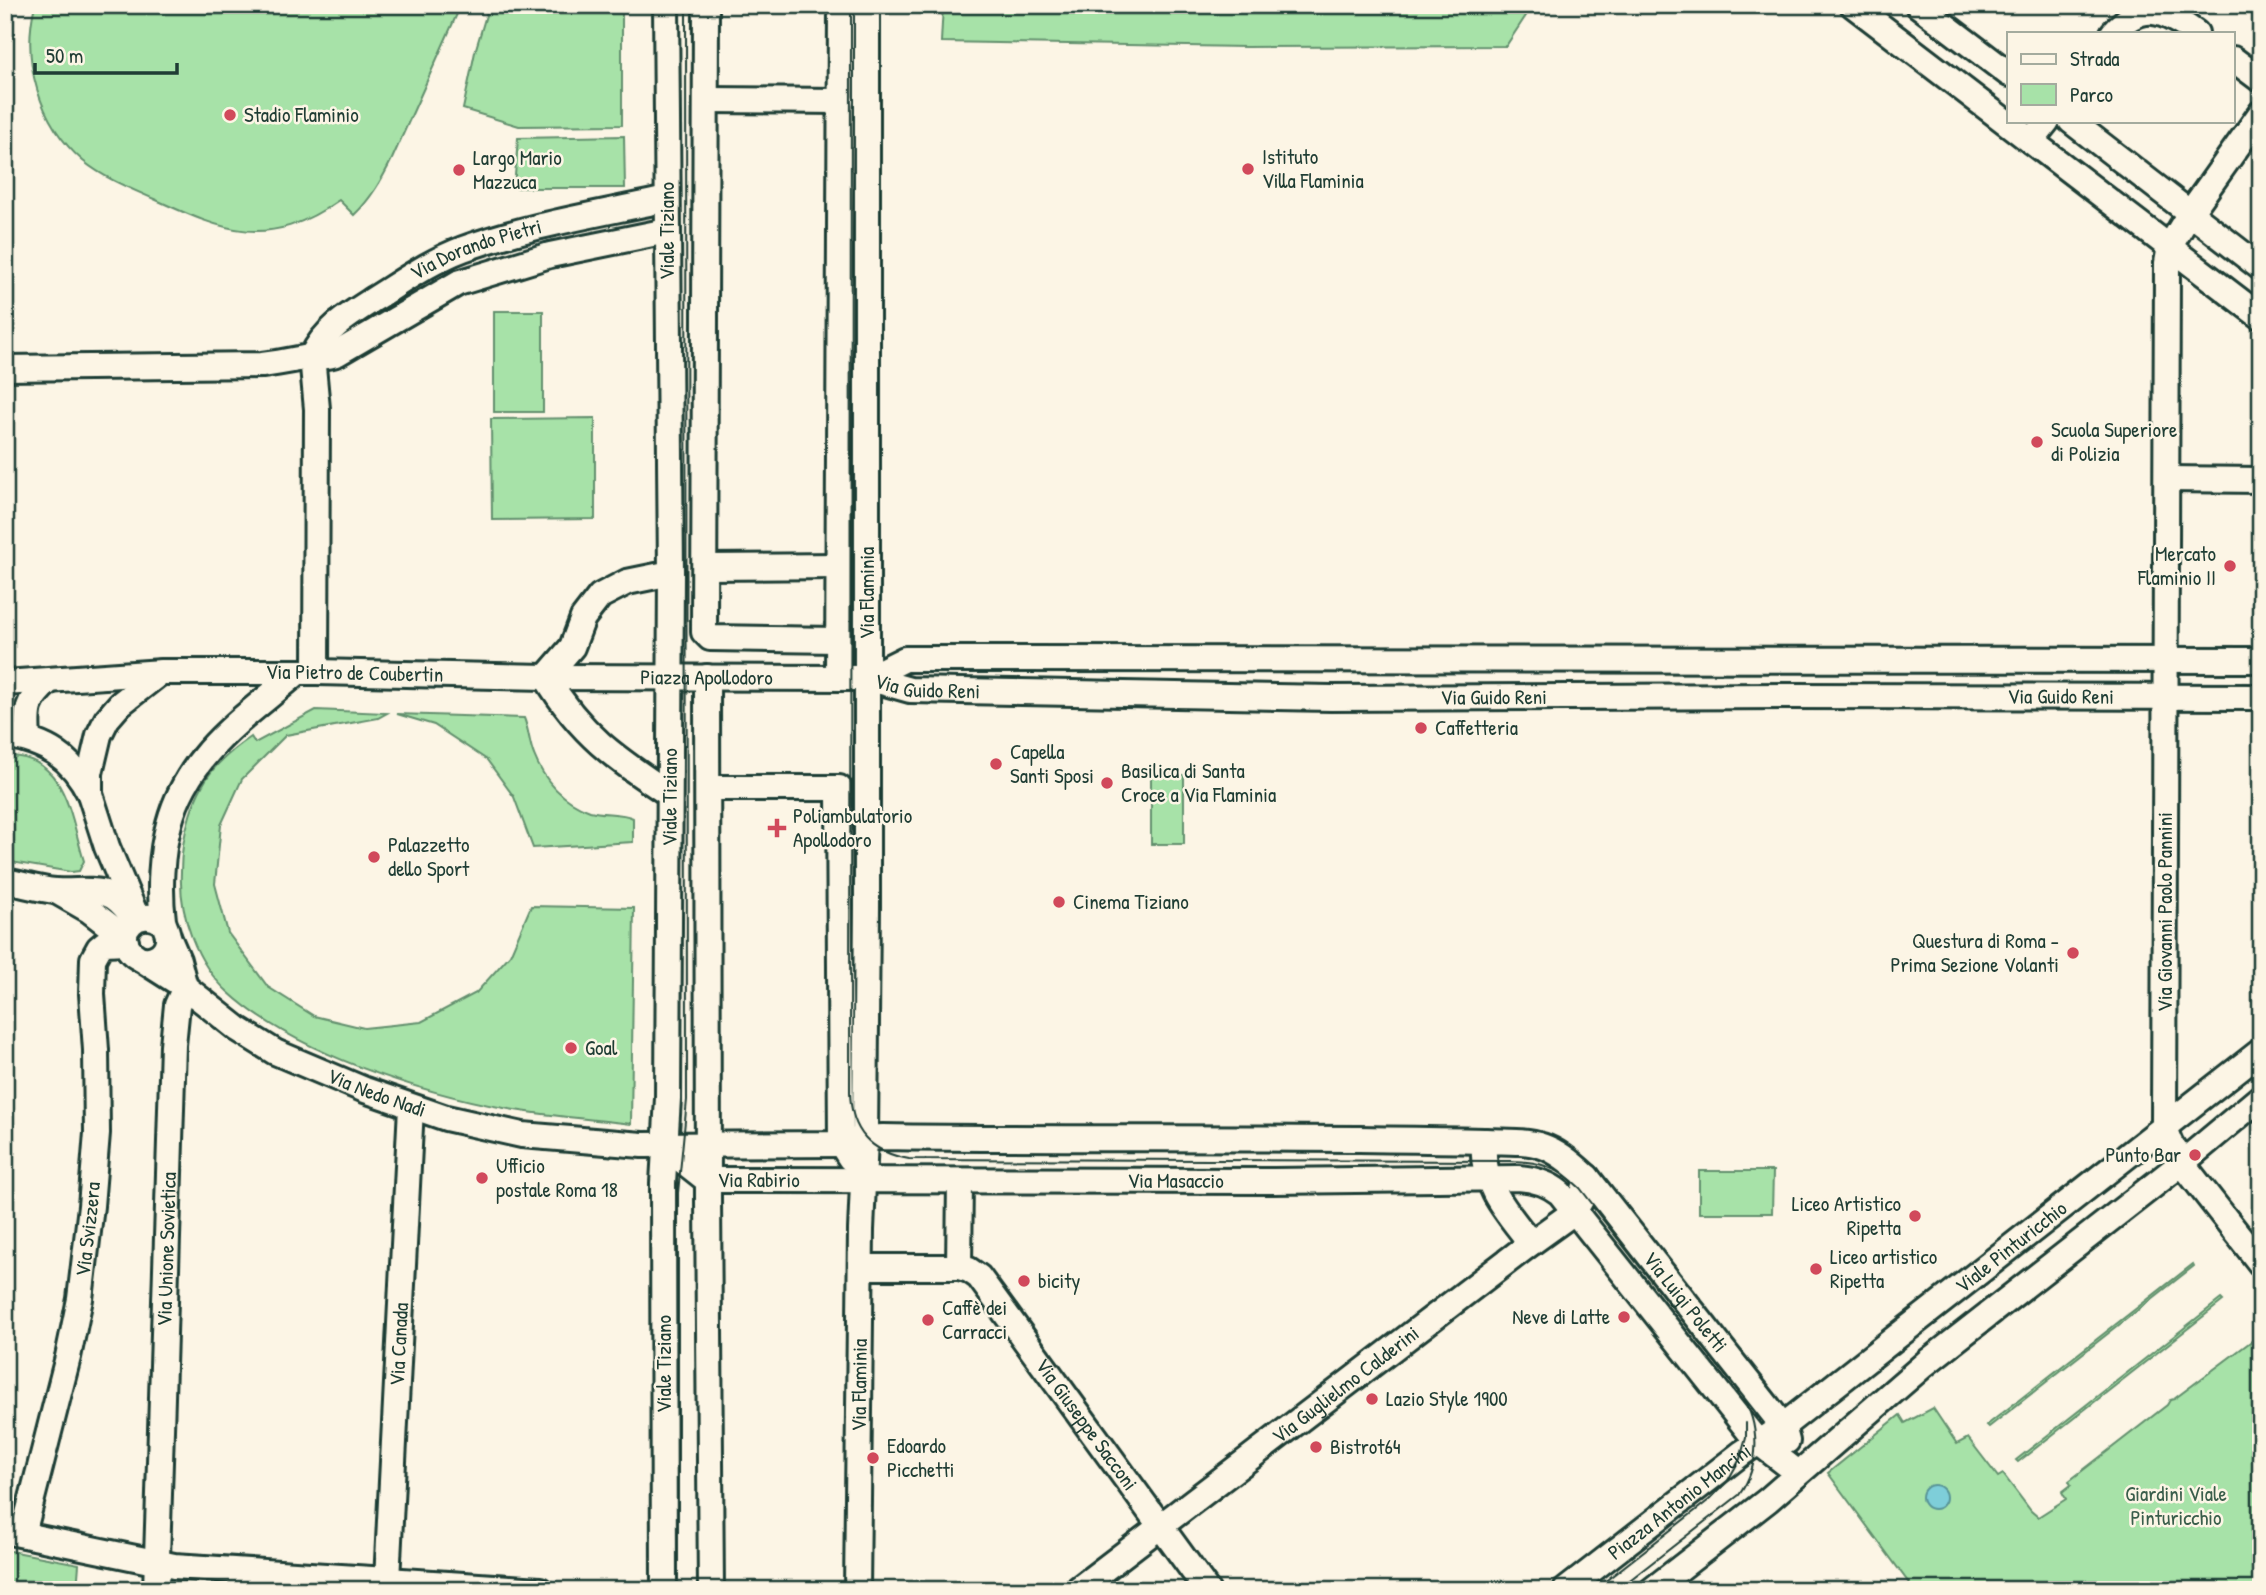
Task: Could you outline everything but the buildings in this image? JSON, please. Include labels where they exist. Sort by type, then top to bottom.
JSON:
[{"type":"street","name":"Viale Tiziano","points":[[664,1590],[663,1183],[654,1146],[668,1098],[671,573],[666,5]]},
{"type":"street","name":"Viale Tiziano","points":[[706,5],[704,632],[710,638],[837,640]]},
{"type":"street","name":"Via Flaminia","points":[[838,678],[841,5]]},
{"type":"street","name":"Via Flaminia","points":[[857,1590],[865,1138],[867,5]]},
{"type":"street","points":[[1853,5],[2261,317]]},
{"type":"street","points":[[1918,5],[2007,72]]},
{"type":"street","points":[[2114,32],[2127,16],[2149,7],[2167,12],[2195,32]]},
{"type":"street","points":[[2234,60],[2261,80]]},
{"type":"street","points":[[707,100],[841,101]]},
{"type":"street","points":[[2170,246],[2190,213],[2261,113]]},
{"type":"street","points":[[2031,141],[2046,122]]},
{"type":"street","points":[[2072,122],[2261,268]]},
{"type":"street","name":"Via Dorando Pietri","points":[[312,356],[323,336],[353,313],[419,271],[470,247],[553,224],[667,199]]},
{"type":"street","name":"Via Dorando Pietri","points":[[5,368],[262,365],[291,362],[312,356],[332,356],[441,291],[478,276],[550,255],[667,232]]},
{"type":"street","name":"Via Giovanni Paolo Pannini","points":[[2164,1128],[2167,263],[2170,246]]},
{"type":"street","points":[[470,247],[478,276]]},
{"type":"street","points":[[5,881],[55,891],[80,889],[114,896],[121,901],[133,935],[147,960],[159,956],[167,947],[162,890],[166,840],[172,813],[183,785],[206,752],[307,672],[317,409],[312,356]]},
{"type":"street","points":[[2168,479],[2261,480]]},
{"type":"street","points":[[705,566],[838,566]]},
{"type":"street","points":[[669,794],[593,738],[569,713],[546,677],[572,647],[583,618],[600,596],[626,582],[671,573]]},
{"type":"street","name":"Via Guido Reni","points":[[867,678],[905,659],[2261,660]]},
{"type":"street","points":[[1308,660],[1308,697]]},
{"type":"street","points":[[1786,696],[1787,660]]},
{"type":"street","points":[[90,794],[92,765],[103,725],[120,704],[162,672]]},
{"type":"street","name":"Via Pietro de Coubertin","points":[[5,683],[162,672],[546,677]]},
{"type":"street","name":"Piazza Apollodoro","points":[[546,677],[867,678]]},
{"type":"street","name":"Viale Tiziano","points":[[707,677],[711,1590]]},
{"type":"street","name":"Via Guido Reni","points":[[867,678],[910,690],[1308,697],[2261,697]]},
{"type":"street","points":[[49,681],[29,703],[27,716],[17,737],[49,748],[83,778],[123,888],[133,935]]},
{"type":"street","points":[[708,788],[839,788],[841,1144],[863,1180]]},
{"type":"street","points":[[80,889],[97,875],[107,847]]},
{"type":"street","points":[[55,891],[133,935]]},
{"type":"street","points":[[133,935],[151,917],[166,931],[185,987]]},
{"type":"street","name":"Via Nedo Nadi","points":[[133,935],[185,987],[222,1018],[275,1052],[319,1072],[411,1107],[508,1133],[654,1146]]},
{"type":"street","name":"Via Svizzera","points":[[14,1533],[68,1357],[80,1299],[97,1133],[93,960],[105,943],[133,935]]},
{"type":"street","name":"Via Unione Sovietica","points":[[156,1590],[173,1045],[177,1005],[185,987]]},
{"type":"street","name":"Viale Pinturicchio","points":[[1751,1433],[1783,1426],[2261,1051]]},
{"type":"street","name":"Viale Pinturicchio","points":[[1798,1473],[1926,1363],[2182,1163],[2261,1097]]},
{"type":"street","name":"Via Canada","points":[[387,1580],[411,1107]]},
{"type":"street","points":[[2164,1128],[2182,1163],[2261,1264]]},
{"type":"street","name":"Via Masaccio","points":[[865,1138],[1235,1137],[1529,1142],[1542,1145],[1569,1161],[1587,1177]]},
{"type":"street","name":"Via Rabirio","points":[[654,1146],[841,1144],[865,1138]]},
{"type":"street","points":[[1484,1141],[1483,1161],[1488,1180],[1499,1200],[1531,1243]]},
{"type":"street","name":"Via Rabirio","points":[[654,1146],[708,1180],[863,1180]]},
{"type":"street","points":[[1574,1212],[1582,1198],[1587,1177]]},
{"type":"street","name":"Via Luigi Poletti","points":[[1587,1177],[1783,1426]]},
{"type":"street","name":"Via Masaccio","points":[[863,1180],[1518,1178],[1545,1184],[1560,1193],[1574,1212]]},
{"type":"street","points":[[861,1267],[959,1267],[960,1181]]},
{"type":"street","name":"Via Luigi Poletti","points":[[1574,1212],[1751,1433],[1798,1473]]},
{"type":"street","name":"Via Guglielmo Calderini","points":[[1077,1590],[1574,1212]]},
{"type":"street","name":"Via Giuseppe Sacconi","points":[[959,1267],[969,1270],[979,1278],[1207,1590]]},
{"type":"street","points":[[1652,1590],[1768,1500],[1798,1473],[1783,1426]]},
{"type":"street","name":"Piazza Antonio Mancini","points":[[1566,1590],[1751,1433]]},
{"type":"street","points":[[14,1533],[174,1566],[540,1590]]},
{"type":"green space","name":"Stadio Flaminio","points":[[35,5],[461,5],[392,159],[376,188],[360,209],[354,215],[339,200],[314,216],[290,226],[247,231],[203,220],[126,187],[91,167],[68,146],[45,110],[32,69],[31,26]]},
{"type":"green space","points":[[489,5],[622,5],[622,125],[519,126],[463,109],[475,52]]},
{"type":"green space","points":[[943,5],[1533,5],[1506,46],[1246,47],[941,42]]},
{"type":"green space","points":[[624,136],[625,188],[514,188],[518,138]]},
{"type":"green space","points":[[494,311],[543,311],[543,412],[494,412]]},
{"type":"green space","points":[[595,418],[595,519],[492,520],[491,419]]},
{"type":"green space","points":[[316,710],[387,713],[378,718],[286,735],[242,779],[221,825],[215,884],[228,933],[268,987],[314,1016],[364,1028],[421,1022],[476,993],[510,955],[531,906],[634,908],[631,1124],[554,1116],[475,1102],[438,1093],[361,1067],[323,1052],[255,1014],[228,992],[207,967],[192,937],[181,888],[183,844],[195,801],[209,775],[242,743],[251,737],[255,743]]},
{"type":"green space","points":[[397,714],[524,718],[534,755],[549,782],[563,796],[590,811],[633,818],[633,842],[533,848],[514,797],[487,760],[434,725]]},
{"type":"green space","points":[[5,756],[25,758],[41,765],[53,776],[69,807],[84,861],[79,871],[5,861]]},
{"type":"green space","points":[[1151,775],[1184,775],[1184,844],[1151,844]]},
{"type":"green space","points":[[1699,1171],[1773,1171],[1772,1213],[1699,1213]]},
{"type":"green space","points":[[2193,1264],[2194,1266],[1989,1427],[1987,1425]]},
{"type":"green space","points":[[2221,1299],[2223,1301],[2018,1462],[2016,1460]]},
{"type":"green space","name":"Giardini Viale Pinturicchio","points":[[2261,1334],[2261,1590],[1914,1590],[1828,1473],[1900,1415],[1905,1423],[1933,1408],[1957,1444],[1968,1438],[1998,1477],[2003,1474],[2038,1517],[2066,1499],[2062,1492],[2071,1485],[2069,1481],[2170,1400]]},
{"type":"green space","points":[[5,1550],[79,1564],[77,1590],[5,1590]]},
{"type":"water","points":[[1934,1485],[1942,1489],[1946,1497],[1942,1505],[1934,1509],[1926,1505],[1922,1497],[1926,1489]]},
{"type":"tram line","points":[[678,1590],[678,1193],[687,1100],[686,5]]},
{"type":"tram line","points":[[851,5],[850,1092],[854,1118],[865,1138],[873,1145],[895,1156],[909,1159],[1510,1161],[1539,1164],[1565,1175],[1580,1188],[1741,1395],[1748,1407],[1755,1432],[1751,1471],[1739,1495],[1617,1590]]},
{"type":"tram line","points":[[1594,1590],[1709,1500],[1727,1482],[1740,1459],[1746,1438],[1746,1423]]},
{"type":"place","name":"Stadio Flaminio","points":[[230,115]]},
{"type":"place","name":"Istituto Villa Flaminia","points":[[1248,169]]},
{"type":"place","name":"Largo Mario Mazzuca","points":[[459,170]]},
{"type":"place","name":"Scuola Superiore di Polizia","points":[[2037,442]]},
{"type":"place","name":"Mercato Flaminio II","points":[[2230,566]]},
{"type":"place","name":"Caffetteria","points":[[1421,728]]},
{"type":"place","name":"Capella Santi Sposi","points":[[996,764]]},
{"type":"place","name":"Basilica di Santa Croce a Via Flaminia","points":[[1107,783]]},
{"type":"place","name":"Poliambulatorio Apollodoro","points":[[777,828]]},
{"type":"place","name":"Palazzetto dello Sport","points":[[374,857]]},
{"type":"place","name":"Cinema Tiziano","points":[[1059,902]]},
{"type":"place","name":"Questura di Roma - Prima Sezione Volanti","points":[[2073,953]]},
{"type":"place","name":"Goal","points":[[571,1048]]},
{"type":"place","name":"Punto Bar","points":[[2195,1155]]},
{"type":"place","name":"Ufficio postale Roma 18","points":[[482,1178]]},
{"type":"place","name":"Liceo Artistico Ripetta","points":[[1915,1216]]},
{"type":"place","name":"Liceo artistico Ripetta","points":[[1816,1269]]},
{"type":"place","name":"bicity","points":[[1024,1281]]},
{"type":"place","name":"Neve di Latte","points":[[1624,1317]]},
{"type":"place","name":"Caffè dei Carracci","points":[[928,1320]]},
{"type":"place","name":"Lazio Style 1900","points":[[1372,1399]]},
{"type":"place","name":"Bistrot64","points":[[1316,1447]]},
{"type":"place","name":"Edoardo Picchetti","points":[[873,1458]]}]
